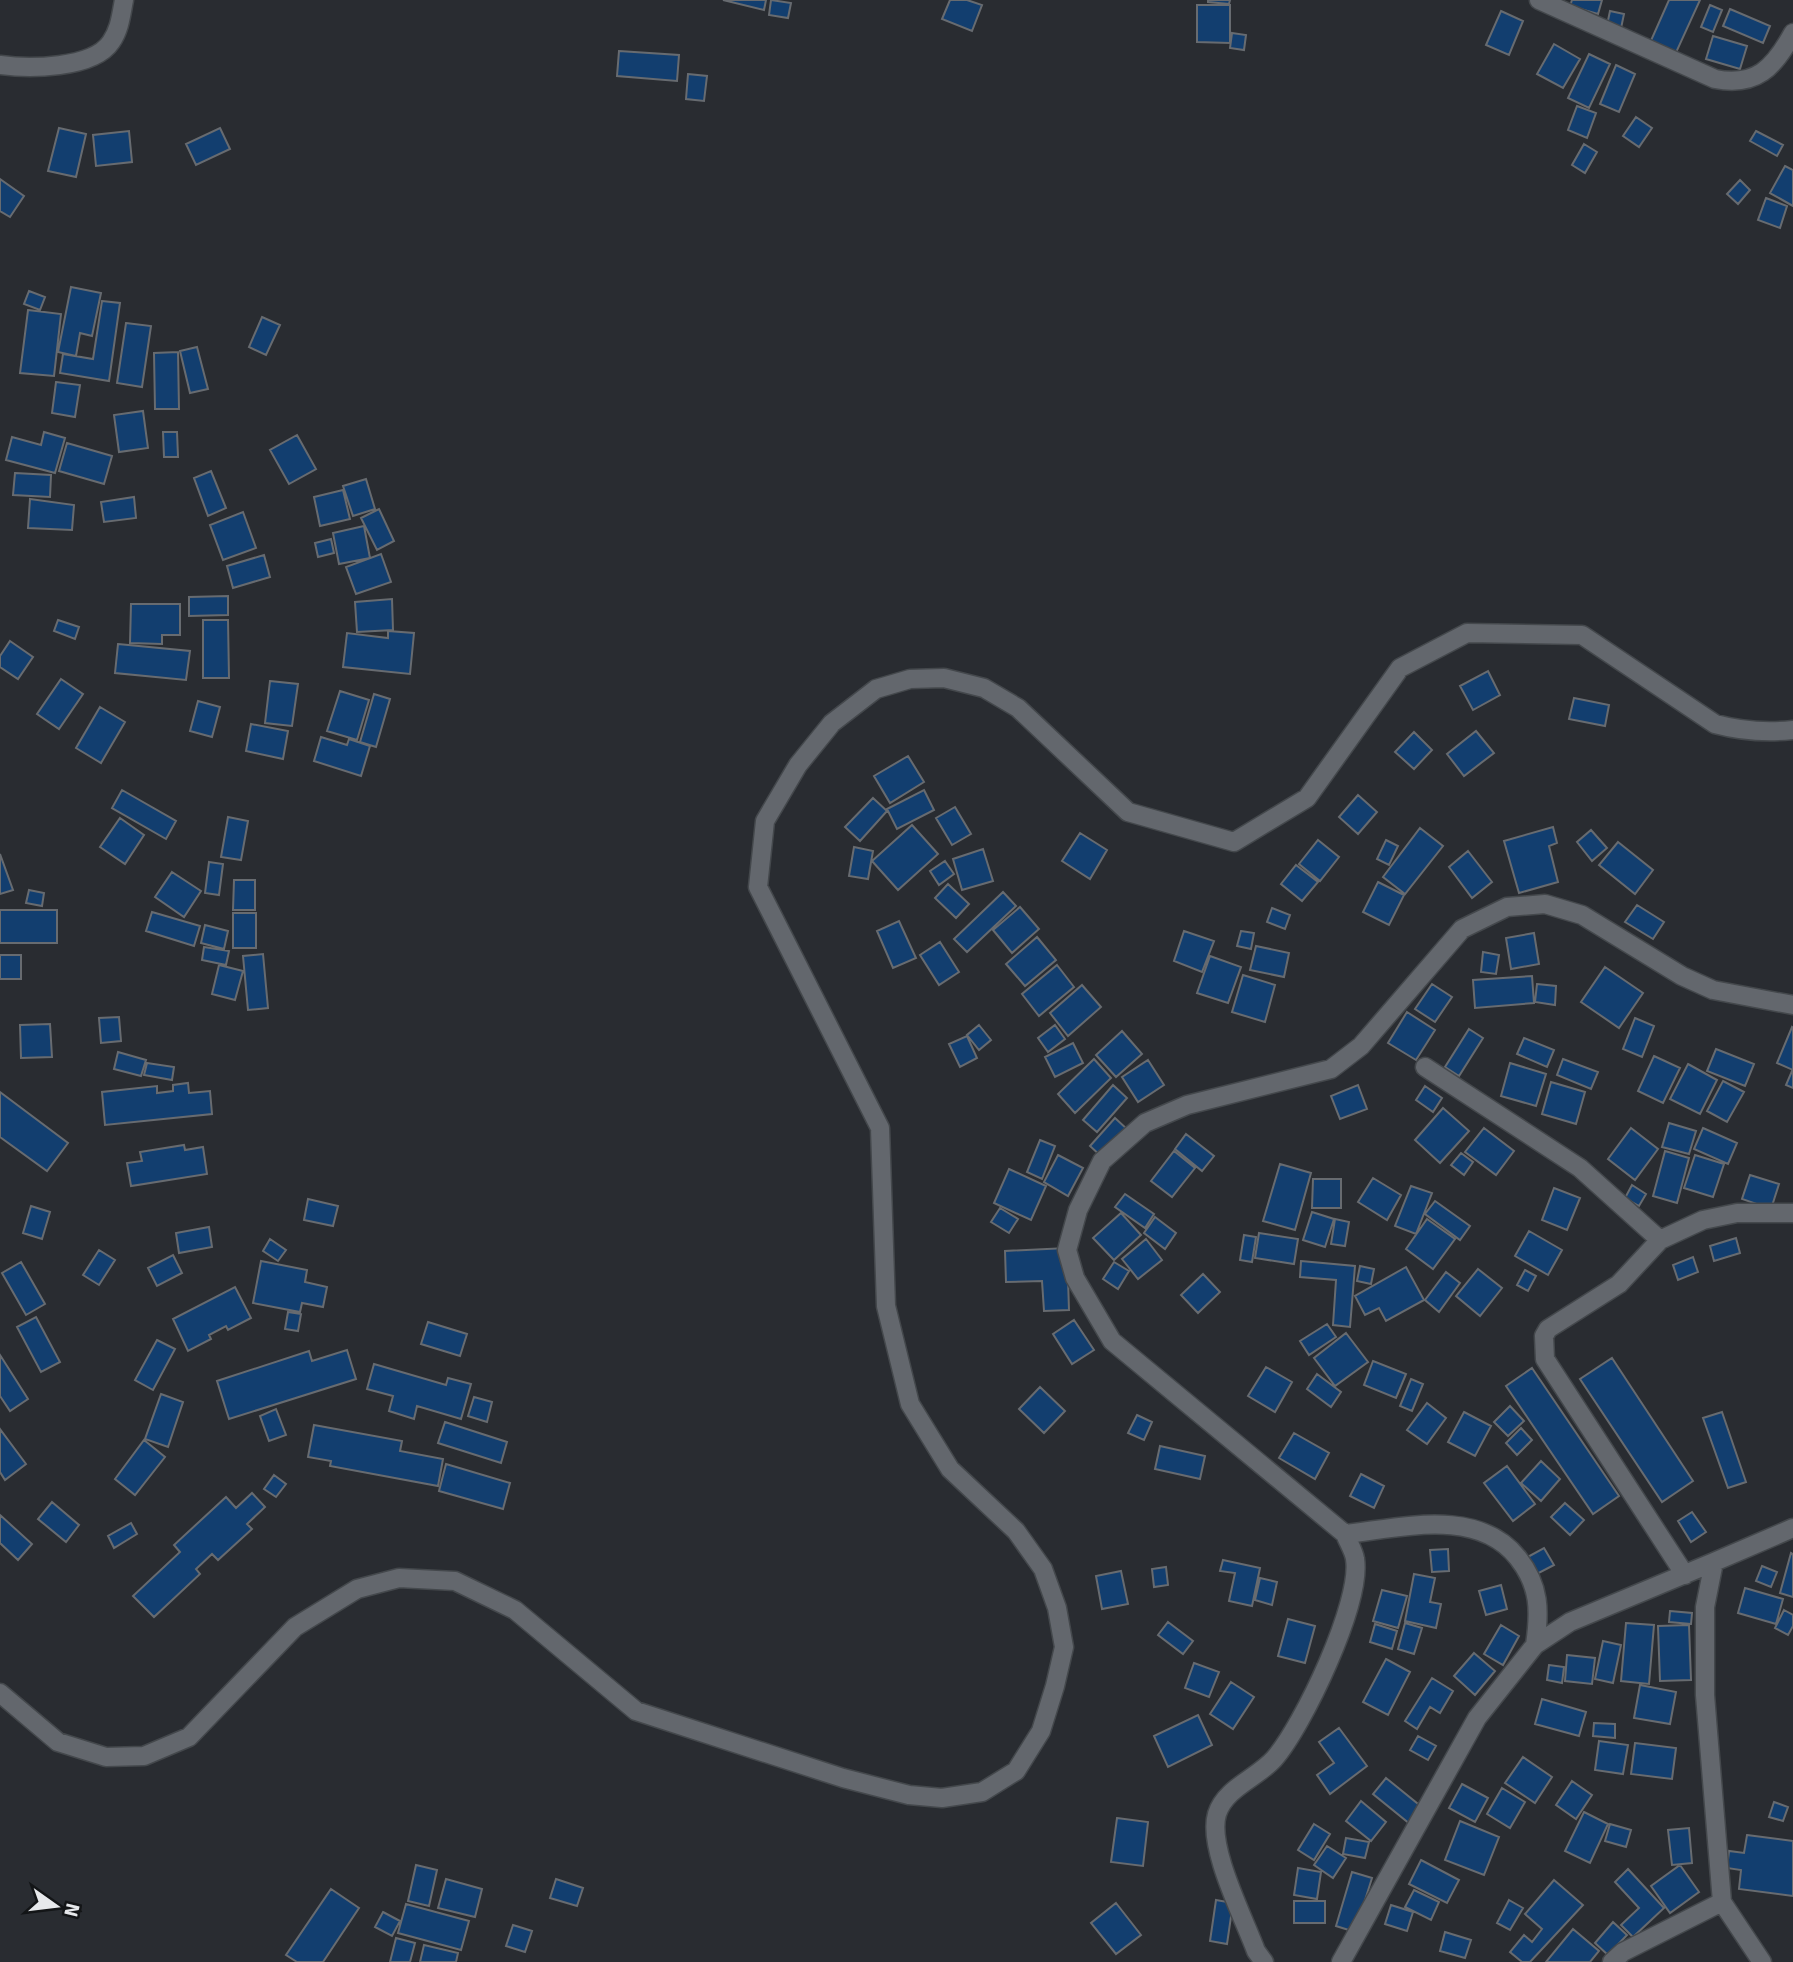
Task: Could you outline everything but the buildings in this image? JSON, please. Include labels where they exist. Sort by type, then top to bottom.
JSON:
[{"type":"street","points":[[0,65],[59,66],[90,57],[109,45],[120,25],[124,0]]},
{"type":"street","points":[[1539,0],[1714,79],[1735,83],[1752,80],[1769,68],[1793,33]]},
{"type":"street","points":[[0,1693],[58,1742],[106,1757],[144,1756],[189,1737],[295,1627],[357,1589],[398,1578],[455,1581],[515,1609],[636,1711],[843,1778],[909,1795],[942,1798],[982,1792],[1016,1771],[1041,1731],[1065,1647],[1057,1608],[1043,1569],[1016,1531],[950,1469],[910,1404],[886,1306],[880,1128],[758,887],[765,821],[798,765],[832,723],[876,689],[910,680],[944,678],[984,688],[1018,708],[1128,812],[1234,842],[1307,798],[1400,668],[1467,633],[1582,635],[1714,724],[1768,733],[1793,730]]},
{"type":"street","points":[[1264,1962],[1256,1951],[1216,1844],[1217,1814],[1227,1797],[1273,1760],[1293,1734],[1336,1642],[1354,1589],[1355,1558],[1345,1534],[1112,1341],[1075,1278],[1067,1250],[1077,1210],[1102,1161],[1145,1123],[1187,1105],[1331,1069],[1361,1046],[1462,929],[1507,906],[1545,904],[1582,915],[1682,976],[1713,990],[1793,1004]]},
{"type":"street","points":[[1425,1067],[1580,1168],[1660,1240]]},
{"type":"street","points":[[1685,1575],[1545,1359],[1543,1348],[1548,1329],[1619,1284],[1660,1240],[1703,1220],[1737,1213],[1793,1213]]},
{"type":"street","points":[[1345,1534],[1443,1524],[1497,1536],[1531,1575],[1540,1612],[1535,1645]]},
{"type":"street","points":[[1340,1962],[1477,1718],[1535,1645],[1570,1622],[1793,1528]]},
{"type":"street","points":[[1714,1562],[1704,1607],[1704,1695],[1722,1902],[1762,1962]]},
{"type":"street","points":[[1612,1962],[1623,1952],[1722,1902]]}]
